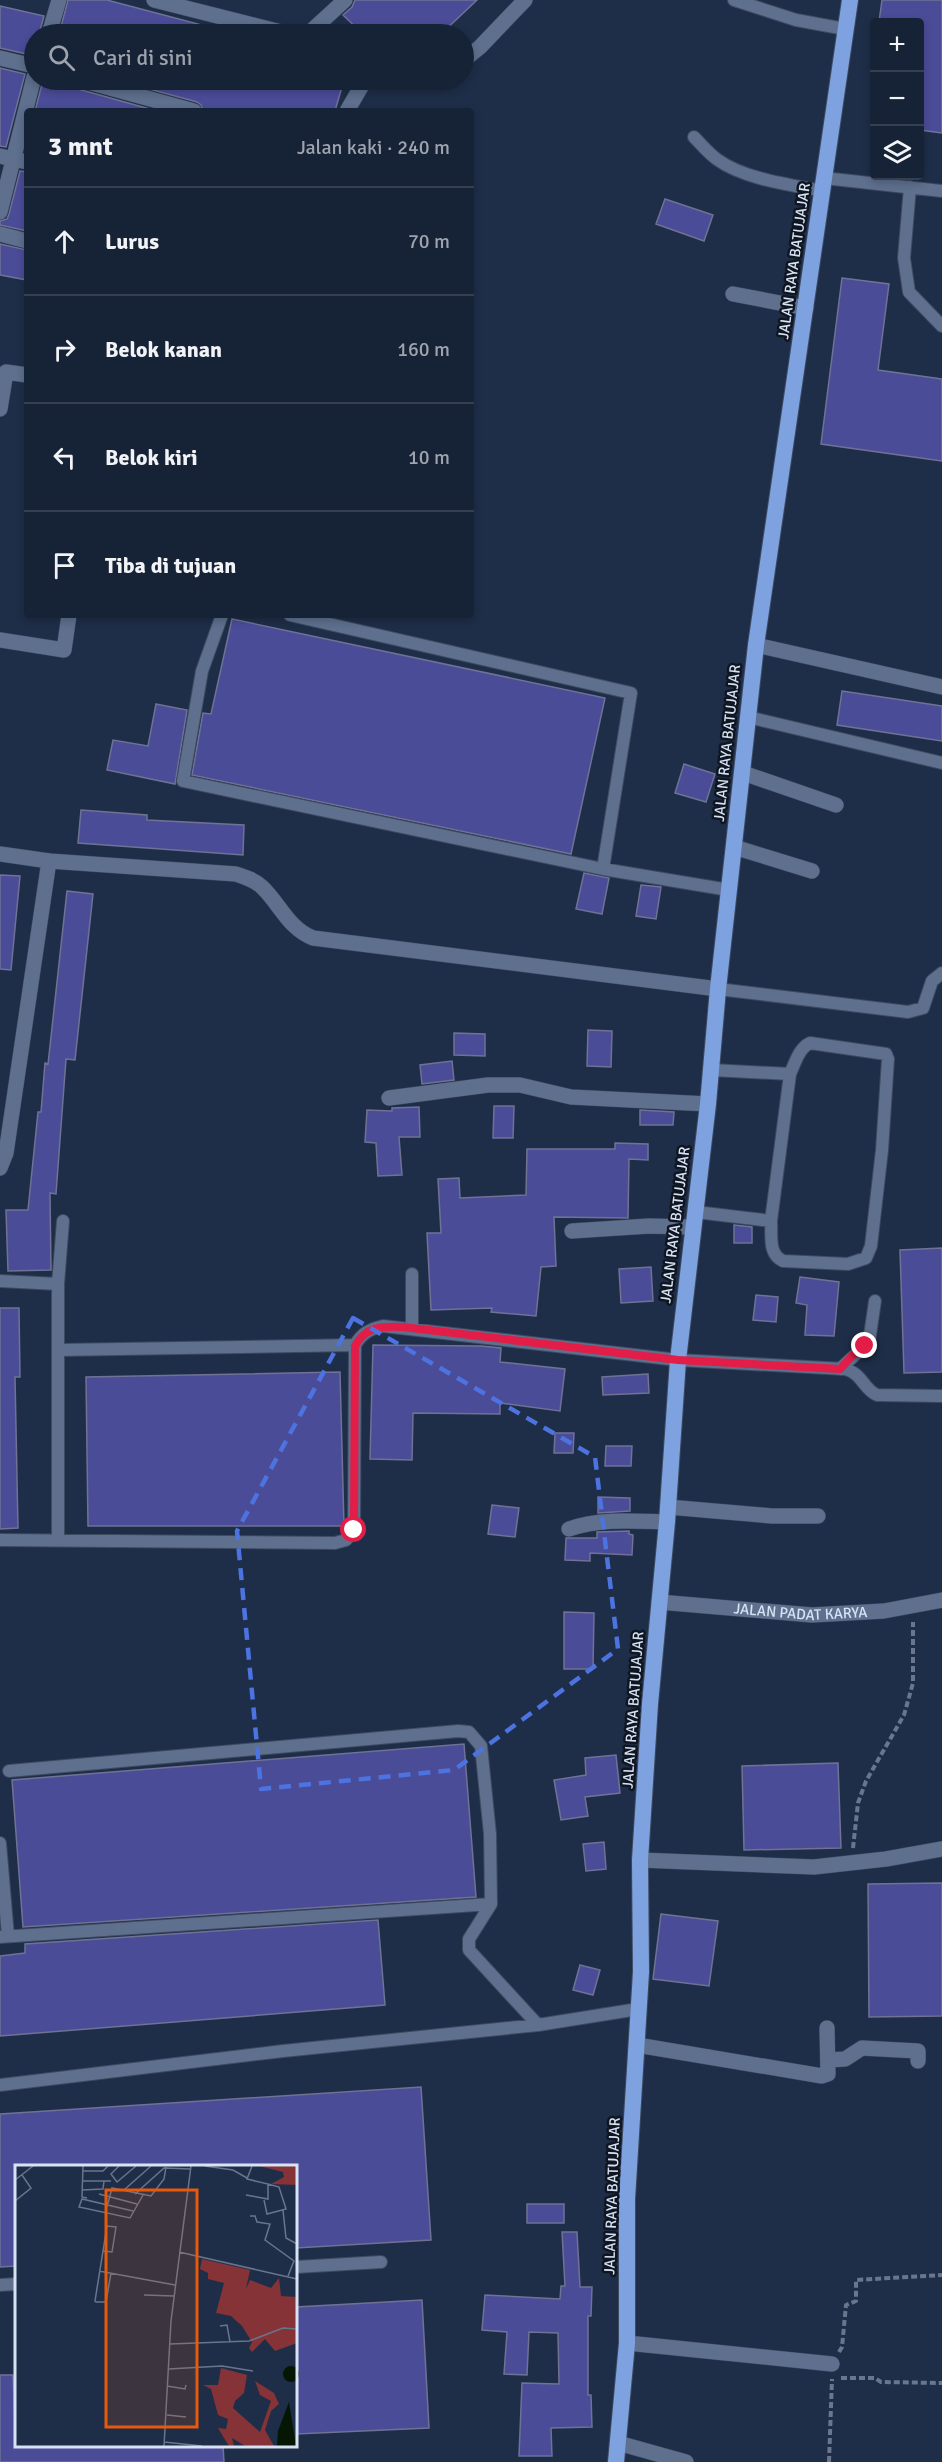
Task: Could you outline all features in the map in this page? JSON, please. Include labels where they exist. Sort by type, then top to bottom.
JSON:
[{"type":"highway","name":"JALAN RAYA BATUJAJAR","points":[[616,2462],[627,2343],[627,2199],[641,1972],[640,1860],[650,1704],[678,1360],[712,1070],[718,989],[756,645],[850,0]]},
{"type":"street","points":[[52,24],[59,0]]},
{"type":"street","points":[[154,0],[184,3],[255,24]]},
{"type":"street","points":[[319,24],[345,0]]},
{"type":"street","points":[[474,52],[525,0]]},
{"type":"street","points":[[0,58],[24,64]]},
{"type":"street","points":[[26,108],[31,90]]},
{"type":"street","points":[[117,90],[183,108]]},
{"type":"street","points":[[349,108],[359,90]]},
{"type":"street","points":[[0,212],[24,118]]},
{"type":"street","points":[[0,234],[24,240]]},
{"type":"street","points":[[733,294],[806,308]]},
{"type":"street","points":[[0,409],[6,372],[24,375]]},
{"type":"street","points":[[0,640],[64,650],[69,618]]},
{"type":"street","points":[[756,645],[942,687]]},
{"type":"street","points":[[743,773],[836,805]]},
{"type":"street","points":[[734,847],[812,871]]},
{"type":"street","points":[[0,854],[49,861],[236,874],[262,887],[293,926],[302,934],[313,938],[718,989]]},
{"type":"street","points":[[0,1168],[6,1153],[49,861]]},
{"type":"street","points":[[389,1098],[501,1085],[532,1087],[571,1097],[708,1104]]},
{"type":"street","points":[[572,1231],[649,1226],[694,1219]]},
{"type":"street","points":[[569,1529],[580,1525],[667,1514],[818,1516]]},
{"type":"street","name":"JALAN PADAT KARYA","points":[[659,1602],[812,1615],[884,1611],[942,1600]]},
{"type":"street","points":[[640,1860],[814,1867],[942,1849]]},
{"type":"street","points":[[637,2045],[822,2076],[828,2074],[827,2028]]},
{"type":"street","points":[[828,2060],[845,2059],[862,2048],[918,2051],[918,2061]]},
{"type":"street","points":[[627,2343],[832,2371]]},
{"type":"street","points":[[618,2442],[686,2462]]},
{"type":"lane","points":[[734,0],[796,20],[846,28]]},
{"type":"lane","points":[[694,137],[718,160],[739,171],[788,184],[942,191]]},
{"type":"lane","points":[[910,188],[904,258],[909,292],[942,327]]},
{"type":"lane","points":[[221,618],[202,671],[183,781],[603,869],[729,890]]},
{"type":"lane","points":[[303,618],[631,693],[603,869]]},
{"type":"lane","points":[[748,717],[942,763]]},
{"type":"lane","points":[[718,989],[908,1012],[923,1008],[932,981],[942,973]]},
{"type":"lane","points":[[810,1042],[886,1054],[888,1059],[882,1150],[872,1246],[866,1258],[848,1264],[783,1262],[774,1256],[772,1251],[771,1221],[790,1074],[805,1045],[810,1042]]},
{"type":"lane","points":[[712,1070],[790,1074]]},
{"type":"lane","points":[[694,1219],[771,1221]]},
{"type":"lane","points":[[58,1540],[58,1284],[63,1221]]},
{"type":"lane","points":[[412,1274],[412,1328]]},
{"type":"lane","points":[[0,1281],[58,1284]]},
{"type":"lane","points":[[840,1369],[869,1342],[875,1301]]},
{"type":"lane","points":[[0,1540],[335,1543],[346,1540],[354,1530],[355,1346],[361,1336],[370,1329],[383,1326],[678,1360],[840,1369],[856,1373],[872,1393],[877,1395],[942,1396]]},
{"type":"lane","points":[[59,1350],[355,1346]]},
{"type":"lane","points":[[9,1771],[458,1731],[469,1732],[481,1746],[490,1834],[492,1904],[469,1939],[470,1950],[538,2025]]},
{"type":"lane","points":[[0,1843],[4,1936],[492,1904]]},
{"type":"lane","points":[[0,2085],[283,2051],[538,2025],[638,2008]]},
{"type":"lane","points":[[297,2267],[381,2262]]},
{"type":"lane","points":[[0,2285],[15,2284]]},
{"type":"path","points":[[852,1863],[858,1803],[866,1781],[904,1715],[913,1683],[914,1605]]},
{"type":"path","points":[[830,2462],[832,2371],[842,2347],[846,2305],[856,2301],[856,2280],[942,2275]]},
{"type":"path","points":[[832,2371],[875,2378],[882,2382],[942,2383]]},
{"type":"highlighted area","points":[[353,1318],[595,1457],[618,1649],[454,1770],[261,1789],[237,1531]]},
{"type":"building","points":[[68,0],[107,0],[198,24],[62,24]]},
{"type":"building","points":[[355,0],[477,0],[452,24],[352,24],[343,15],[352,7]]},
{"type":"building","points":[[882,0],[942,0],[942,133],[924,131],[924,18],[880,18]]},
{"type":"building","points":[[0,6],[44,16],[42,24],[24,24],[24,53],[0,48]]},
{"type":"building","points":[[0,68],[24,74],[24,78],[6,147],[0,146]]},
{"type":"building","points":[[40,90],[82,90],[146,108],[36,108]]},
{"type":"building","points":[[153,90],[341,90],[336,108],[202,108],[197,102]]},
{"type":"building","points":[[20,171],[24,172],[24,230],[0,225],[0,221],[7,219]]},
{"type":"building","points":[[665,199],[713,215],[704,241],[656,224]]},
{"type":"building","points":[[0,244],[24,249],[24,279],[0,275]]},
{"type":"building","points":[[842,278],[889,284],[878,370],[942,379],[942,461],[821,444]]},
{"type":"building","points":[[232,619],[605,698],[571,854],[192,775],[203,713],[211,714]]},
{"type":"building","points":[[842,691],[942,706],[942,741],[837,725]]},
{"type":"building","points":[[156,704],[187,710],[175,784],[107,770],[113,740],[148,746]]},
{"type":"building","points":[[684,764],[715,774],[706,802],[675,793]]},
{"type":"building","points":[[81,810],[147,815],[147,820],[244,825],[243,855],[78,843]]},
{"type":"building","points":[[584,873],[609,878],[602,914],[576,909]]},
{"type":"building","points":[[0,875],[20,876],[11,970],[0,969]]},
{"type":"building","points":[[641,885],[661,887],[656,919],[636,916]]},
{"type":"building","points":[[67,891],[93,894],[75,1060],[66,1059],[56,1194],[50,1193],[51,1270],[8,1271],[6,1210],[28,1210],[38,1112],[41,1112],[45,1063],[48,1064]]},
{"type":"building","points":[[588,1030],[612,1031],[611,1067],[587,1066]]},
{"type":"building","points":[[454,1033],[485,1034],[485,1056],[454,1055]]},
{"type":"building","points":[[452,1061],[454,1080],[422,1084],[420,1065]]},
{"type":"building","points":[[494,1106],[514,1106],[513,1138],[493,1138]]},
{"type":"building","points":[[419,1107],[420,1137],[399,1137],[402,1175],[378,1176],[376,1143],[365,1142],[367,1110],[392,1111],[392,1108]]},
{"type":"building","points":[[640,1110],[674,1112],[673,1125],[640,1125]]},
{"type":"building","points":[[615,1143],[648,1144],[648,1160],[629,1159],[628,1218],[554,1217],[556,1266],[541,1267],[536,1316],[491,1312],[492,1308],[431,1310],[427,1233],[441,1233],[438,1179],[459,1178],[460,1198],[526,1195],[527,1149],[615,1149]]},
{"type":"building","points":[[734,1225],[752,1227],[752,1243],[734,1243]]},
{"type":"building","points":[[942,1248],[942,1372],[904,1373],[900,1250]]},
{"type":"building","points":[[651,1267],[653,1301],[621,1303],[619,1269]]},
{"type":"building","points":[[800,1277],[839,1282],[834,1336],[805,1335],[807,1305],[796,1303]]},
{"type":"building","points":[[756,1295],[778,1297],[776,1322],[753,1320]]},
{"type":"building","points":[[0,1308],[19,1308],[20,1377],[15,1377],[18,1528],[0,1529]]},
{"type":"building","points":[[373,1345],[501,1348],[500,1362],[565,1369],[560,1411],[500,1403],[500,1414],[413,1413],[412,1460],[370,1459]]},
{"type":"building","points":[[340,1372],[344,1526],[88,1526],[86,1377]]},
{"type":"building","points":[[648,1374],[649,1393],[603,1395],[602,1377]]},
{"type":"building","points":[[555,1433],[574,1433],[573,1453],[554,1453]]},
{"type":"building","points":[[606,1446],[632,1446],[631,1466],[605,1466]]},
{"type":"building","points":[[598,1497],[630,1498],[630,1511],[598,1513]]},
{"type":"building","points":[[492,1505],[519,1508],[515,1537],[488,1534]]},
{"type":"building","points":[[629,1531],[629,1534],[633,1535],[632,1555],[590,1553],[590,1561],[565,1560],[566,1538],[597,1538],[597,1532]]},
{"type":"building","points":[[564,1612],[594,1613],[593,1669],[564,1669]]},
{"type":"building","points":[[464,1744],[476,1897],[23,1927],[12,1780]]},
{"type":"building","points":[[616,1755],[620,1793],[585,1797],[588,1816],[561,1820],[554,1780],[586,1775],[585,1758]]},
{"type":"building","points":[[838,1763],[841,1848],[744,1850],[742,1766]]},
{"type":"building","points":[[604,1842],[606,1869],[586,1871],[583,1844]]},
{"type":"building","points":[[942,1883],[942,2016],[869,2017],[868,1884]]},
{"type":"building","points":[[661,1914],[718,1921],[709,1986],[653,1979]]},
{"type":"building","points":[[378,1920],[385,2005],[0,2036],[0,1956],[25,1953],[25,1944]]},
{"type":"building","points":[[580,1965],[600,1970],[593,1995],[573,1990]]},
{"type":"building","points":[[421,2087],[431,2240],[297,2248],[297,2165],[15,2165],[15,2266],[0,2267],[0,2114]]},
{"type":"building","points":[[527,2204],[564,2204],[564,2223],[527,2223]]},
{"type":"building","points":[[562,2232],[577,2232],[580,2287],[592,2287],[591,2316],[588,2316],[588,2395],[591,2395],[592,2427],[551,2428],[552,2456],[519,2456],[522,2383],[559,2384],[558,2333],[529,2332],[527,2375],[504,2374],[507,2332],[482,2330],[485,2295],[560,2299],[561,2286],[565,2286]]},
{"type":"building","points":[[422,2300],[429,2428],[297,2434],[297,2307]]},
{"type":"building","points":[[0,2375],[13,2375],[15,2447],[223,2447],[224,2462],[0,2462]]},
{"type":"route","points":[[354,1530],[355,1346],[361,1336],[370,1329],[383,1326],[403,1327],[678,1360],[840,1369],[865,1346]]}]
